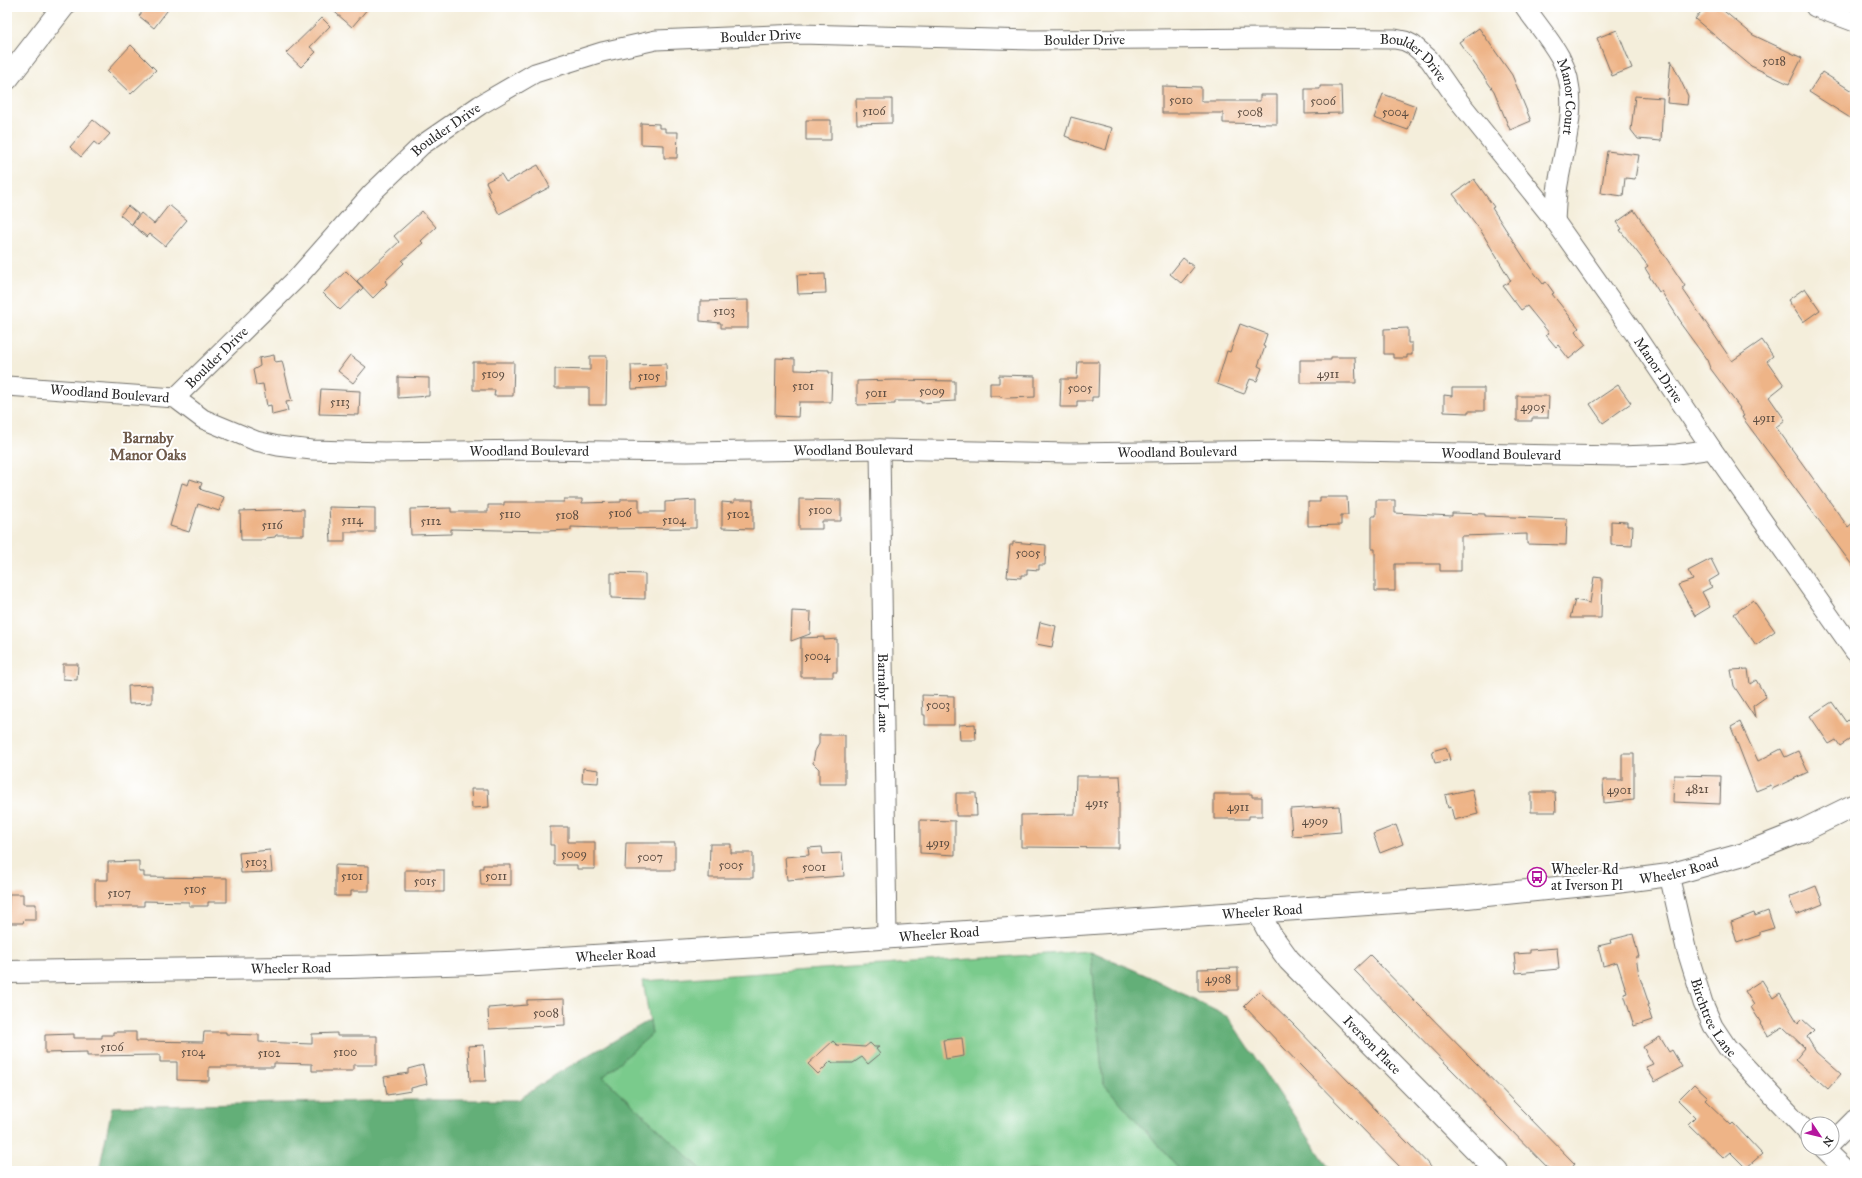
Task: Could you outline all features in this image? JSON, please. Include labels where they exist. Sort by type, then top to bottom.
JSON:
[{"type":"main road","points":[[7,79],[63,7]]},
{"type":"main road","name":"Wheeler Road","points":[[7,972],[350,967],[477,962],[725,948],[1467,897],[1616,882],[1669,875],[1744,854],[1802,831],[1855,805]]},
{"type":"main road","name":"Iverson Place","points":[[1258,911],[1270,934],[1289,960],[1497,1171]]},
{"type":"street","name":"Manor Court","points":[[1525,7],[1560,57],[1568,81],[1570,126],[1558,181],[1555,221]]},
{"type":"street","points":[[1815,7],[1855,22]]},
{"type":"street","name":"Boulder Drive","points":[[175,398],[297,278],[372,194],[422,145],[480,105],[535,73],[602,52],[656,40],[800,34],[1032,40],[1272,38],[1395,39],[1405,41],[1429,59],[1454,95]]},
{"type":"street","name":"Manor Drive","points":[[1454,95],[1555,221],[1634,333],[1712,449],[1855,652]]},
{"type":"street","name":"Woodland Boulevard","points":[[7,386],[175,398],[204,419],[256,440],[278,446],[312,450],[384,452],[533,450],[686,452],[880,449],[1069,453],[1295,450],[1619,456],[1677,454],[1712,449]]},
{"type":"street","name":"Barnaby Lane","points":[[880,449],[887,937]]},
{"type":"street","name":"Birchtree Lane","points":[[1669,875],[1686,948],[1703,1003],[1713,1026],[1727,1047],[1800,1125]]},
{"type":"street","points":[[1840,1133],[1855,1119]]},
{"type":"street","points":[[1834,1156],[1847,1171]]},
{"type":"green space","points":[[1091,951],[1103,1083],[1177,1166],[1178,1171],[703,1171],[603,1077],[652,1034],[643,981]]},
{"type":"green space","points":[[1091,951],[1150,977],[1228,1017],[1331,1171],[1178,1171],[1177,1166],[1103,1083]]},
{"type":"green space","points":[[650,1020],[652,1034],[603,1077],[703,1171],[99,1171],[112,1107],[414,1100],[518,1100],[558,1073]]},
{"type":"building","points":[[146,7],[170,7],[154,28],[139,16]]},
{"type":"building","points":[[329,7],[369,7],[352,27]]},
{"type":"building","points":[[1705,7],[1719,7],[1753,35],[1802,58],[1789,84],[1751,66],[1695,19]]},
{"type":"building","points":[[322,18],[330,26],[310,47],[316,52],[301,67],[286,53]]},
{"type":"building","points":[[1479,28],[1512,75],[1531,121],[1510,130],[1494,91],[1459,42]]},
{"type":"building","points":[[1617,30],[1632,68],[1612,76],[1597,38]]},
{"type":"building","points":[[131,45],[156,70],[131,94],[107,71]]},
{"type":"building","points":[[1671,60],[1688,96],[1687,105],[1667,103]]},
{"type":"building","points":[[1822,72],[1855,93],[1855,121],[1809,92]]},
{"type":"building","points":[[1162,86],[1201,87],[1201,101],[1260,101],[1260,95],[1277,95],[1277,124],[1223,123],[1223,113],[1162,113]]},
{"type":"building","points":[[1320,86],[1341,86],[1342,113],[1305,114],[1305,89],[1320,89]]},
{"type":"building","points":[[1383,94],[1416,106],[1408,130],[1374,118]]},
{"type":"building","points":[[1635,96],[1663,98],[1661,141],[1638,139],[1631,130]]},
{"type":"building","points":[[856,99],[892,99],[892,123],[857,124]]},
{"type":"building","points":[[1071,117],[1112,128],[1106,150],[1070,139],[1065,136]]},
{"type":"building","points":[[93,120],[110,134],[99,146],[94,142],[81,157],[70,147]]},
{"type":"building","points":[[806,120],[831,120],[831,140],[806,140]]},
{"type":"building","points":[[641,123],[659,124],[659,128],[665,128],[665,132],[678,132],[677,158],[664,158],[664,145],[641,144]]},
{"type":"building","points":[[1607,151],[1639,155],[1635,179],[1625,178],[1623,196],[1601,193]]},
{"type":"building","points":[[538,165],[550,187],[499,214],[487,191],[490,190],[486,182],[501,174],[506,182]]},
{"type":"building","points":[[1474,179],[1494,207],[1492,208],[1530,267],[1543,284],[1546,282],[1554,293],[1552,294],[1579,328],[1575,331],[1586,345],[1569,359],[1558,345],[1556,347],[1546,335],[1549,333],[1527,306],[1521,310],[1503,286],[1511,281],[1481,231],[1453,194]]},
{"type":"building","points":[[169,205],[187,220],[165,246],[150,234],[147,237],[120,215],[128,206],[138,214],[132,224],[141,213],[154,224]]},
{"type":"building","points":[[1634,210],[1685,286],[1682,288],[1732,361],[1762,340],[1773,356],[1767,361],[1784,385],[1769,397],[1785,420],[1776,427],[1848,527],[1855,521],[1855,569],[1742,417],[1744,416],[1739,409],[1740,408],[1710,368],[1707,360],[1680,323],[1681,322],[1661,291],[1659,292],[1649,276],[1645,268],[1648,266],[1620,230],[1622,229],[1617,222]]},
{"type":"building","points":[[422,211],[436,227],[421,241],[423,243],[402,261],[404,263],[385,281],[387,284],[373,298],[357,281],[399,242],[394,236]]},
{"type":"building","points":[[1183,258],[1194,267],[1181,283],[1170,274]]},
{"type":"building","points":[[346,271],[363,288],[340,310],[323,293]]},
{"type":"building","points":[[825,274],[826,293],[798,294],[797,275]]},
{"type":"building","points":[[1805,288],[1820,310],[1803,322],[1788,300]]},
{"type":"building","points":[[748,300],[748,328],[721,328],[721,323],[700,321],[700,301]]},
{"type":"building","points":[[1240,324],[1267,334],[1263,346],[1265,347],[1258,366],[1262,368],[1257,381],[1250,379],[1244,394],[1217,384],[1227,351],[1230,352]]},
{"type":"building","points":[[1408,328],[1408,343],[1412,343],[1412,355],[1407,355],[1407,358],[1393,358],[1393,354],[1384,354],[1384,329]]},
{"type":"building","points":[[274,355],[275,362],[282,361],[292,401],[286,402],[288,411],[272,415],[271,405],[267,406],[263,384],[256,385],[253,370],[260,366],[259,358]]},
{"type":"building","points":[[350,355],[366,367],[353,383],[338,371]]},
{"type":"building","points":[[590,356],[607,356],[606,405],[589,405],[589,388],[555,388],[555,369],[590,370]]},
{"type":"building","points":[[1331,357],[1355,357],[1356,383],[1300,383],[1300,360],[1331,360]]},
{"type":"building","points":[[776,358],[795,359],[795,370],[829,371],[829,373],[832,373],[831,402],[799,402],[798,417],[775,416]]},
{"type":"building","points":[[473,362],[514,362],[513,396],[494,396],[495,390],[473,390]]},
{"type":"building","points":[[1078,362],[1099,362],[1098,397],[1092,397],[1092,401],[1077,401],[1077,407],[1060,407],[1061,379],[1077,379]]},
{"type":"building","points":[[666,364],[667,387],[632,389],[631,365]]},
{"type":"building","points":[[999,375],[1035,376],[1035,397],[1007,398],[990,396],[990,383],[999,383]]},
{"type":"building","points":[[398,377],[429,378],[429,396],[398,398]]},
{"type":"building","points":[[857,381],[955,381],[955,401],[921,403],[921,401],[895,401],[895,404],[857,405]]},
{"type":"building","points":[[1618,385],[1631,403],[1603,423],[1590,404]]},
{"type":"building","points":[[1452,388],[1484,388],[1484,411],[1468,411],[1468,413],[1444,412],[1444,395],[1452,396]]},
{"type":"building","points":[[321,389],[360,391],[359,415],[319,414]]},
{"type":"building","points":[[1517,396],[1549,396],[1548,418],[1532,418],[1532,421],[1517,421]]},
{"type":"building","points":[[190,479],[202,483],[200,488],[202,490],[224,497],[219,511],[198,504],[189,532],[170,526],[182,483],[188,485]]},
{"type":"building","points":[[1320,497],[1347,497],[1348,515],[1341,515],[1341,525],[1308,526],[1308,502],[1320,502]]},
{"type":"building","points":[[564,499],[582,499],[582,503],[621,502],[621,499],[639,499],[639,512],[665,512],[665,502],[696,500],[696,528],[600,529],[571,527],[571,530],[547,531],[451,529],[451,534],[411,535],[410,509],[451,508],[451,512],[488,512],[488,505],[504,505],[504,502],[564,502]]},
{"type":"building","points":[[799,499],[841,500],[841,521],[822,521],[822,529],[799,529]]},
{"type":"building","points":[[734,500],[753,500],[753,529],[722,528],[722,502],[734,503]]},
{"type":"building","points":[[1376,500],[1395,500],[1395,513],[1452,516],[1452,513],[1485,514],[1485,516],[1567,519],[1566,545],[1527,544],[1527,534],[1461,536],[1461,571],[1440,571],[1440,564],[1395,564],[1395,591],[1375,591],[1375,549],[1372,549],[1372,516],[1376,516]]},
{"type":"building","points":[[329,507],[375,508],[375,532],[345,532],[345,542],[331,542]]},
{"type":"building","points":[[304,509],[304,535],[276,535],[275,537],[266,538],[265,540],[241,540],[240,511]]},
{"type":"building","points":[[1611,521],[1627,522],[1627,526],[1633,526],[1632,546],[1611,545]]},
{"type":"building","points":[[1013,542],[1046,545],[1045,565],[1039,565],[1039,570],[1027,569],[1027,575],[1021,575],[1021,578],[1007,577],[1010,545],[1013,545]]},
{"type":"building","points":[[1711,559],[1719,575],[1709,581],[1712,587],[1702,592],[1710,607],[1695,616],[1678,585],[1693,580],[1688,571]]},
{"type":"building","points":[[611,573],[645,574],[645,599],[611,598]]},
{"type":"building","points":[[1594,577],[1602,578],[1601,618],[1570,618],[1575,600],[1590,603]]},
{"type":"building","points":[[1753,600],[1775,631],[1756,645],[1734,614]]},
{"type":"building","points":[[792,611],[811,612],[810,634],[791,641]]},
{"type":"building","points":[[1040,622],[1056,626],[1052,647],[1036,644]]},
{"type":"building","points":[[824,637],[824,640],[837,639],[837,672],[833,672],[833,677],[801,677],[801,638]]},
{"type":"building","points":[[63,664],[78,664],[77,680],[63,679]]},
{"type":"building","points":[[1748,669],[1750,684],[1756,680],[1766,697],[1753,706],[1755,718],[1734,686],[1731,670]]},
{"type":"building","points":[[152,685],[152,703],[129,704],[128,686]]},
{"type":"building","points":[[922,695],[954,696],[954,725],[925,725]]},
{"type":"building","points":[[1832,702],[1846,722],[1849,719],[1855,727],[1855,736],[1840,746],[1836,740],[1829,744],[1810,716]]},
{"type":"building","points":[[1740,722],[1758,761],[1781,749],[1785,757],[1798,751],[1808,772],[1772,789],[1771,785],[1756,791],[1731,727]]},
{"type":"building","points":[[975,724],[976,740],[960,740],[959,725]]},
{"type":"building","points":[[819,735],[845,735],[845,784],[819,784],[819,769],[813,763],[815,751],[819,744]]},
{"type":"building","points":[[1446,747],[1450,760],[1435,763],[1432,751]]},
{"type":"building","points":[[1622,754],[1634,754],[1634,800],[1604,803],[1603,780],[1622,780]]},
{"type":"building","points":[[583,768],[599,770],[598,783],[582,782]]},
{"type":"building","points":[[1674,775],[1721,776],[1720,804],[1673,802]]},
{"type":"building","points":[[1076,776],[1120,776],[1121,791],[1119,791],[1119,848],[1021,847],[1021,815],[1075,814]]},
{"type":"building","points":[[471,789],[488,789],[489,807],[472,808]]},
{"type":"building","points":[[1472,789],[1478,814],[1454,820],[1451,807],[1448,808],[1445,795]]},
{"type":"building","points":[[1531,792],[1555,792],[1556,812],[1531,812]]},
{"type":"building","points":[[956,793],[976,793],[977,816],[956,816]]},
{"type":"building","points":[[1214,794],[1252,794],[1252,797],[1262,797],[1262,816],[1249,816],[1249,819],[1214,819]]},
{"type":"building","points":[[1339,806],[1341,832],[1292,836],[1290,809]]},
{"type":"building","points":[[920,820],[955,821],[955,855],[920,853]]},
{"type":"building","points":[[1396,825],[1403,844],[1380,853],[1373,834]]},
{"type":"building","points":[[550,827],[568,827],[568,842],[595,842],[595,869],[577,869],[577,865],[554,865],[554,845],[550,845]]},
{"type":"building","points":[[626,843],[675,843],[675,870],[625,870]]},
{"type":"building","points":[[710,844],[731,844],[731,853],[753,853],[753,878],[709,878]]},
{"type":"building","points":[[822,847],[823,854],[842,853],[844,876],[787,880],[785,857],[809,855],[808,848]]},
{"type":"building","points":[[270,850],[272,872],[241,873],[239,853]]},
{"type":"building","points":[[139,861],[139,872],[144,872],[144,877],[227,878],[227,902],[208,902],[208,906],[189,906],[189,902],[144,901],[144,906],[95,906],[95,880],[108,880],[108,862]]},
{"type":"building","points":[[335,865],[369,866],[369,891],[351,891],[351,896],[335,896]]},
{"type":"building","points":[[483,865],[511,865],[511,885],[481,885],[480,868],[483,868]]},
{"type":"building","points":[[405,870],[444,870],[444,892],[405,892]]},
{"type":"building","points":[[1816,886],[1823,904],[1796,915],[1789,897]]},
{"type":"building","points":[[9,894],[23,894],[23,904],[36,904],[36,920],[24,920],[23,923],[8,923]]},
{"type":"building","points":[[1768,911],[1774,928],[1760,932],[1760,935],[1737,943],[1731,922],[1754,913],[1755,916]]},
{"type":"building","points":[[1633,934],[1639,957],[1636,957],[1639,975],[1649,1004],[1647,1005],[1652,1020],[1634,1026],[1624,994],[1627,993],[1617,962],[1603,966],[1598,946],[1611,943],[1610,940]]},
{"type":"building","points":[[1557,948],[1559,969],[1516,973],[1514,954],[1530,953],[1530,950]]},
{"type":"building","points":[[1370,955],[1575,1164],[1569,1171],[1551,1171],[1354,970]]},
{"type":"building","points":[[1238,968],[1238,990],[1198,991],[1198,969]]},
{"type":"building","points":[[1762,980],[1773,998],[1780,993],[1798,1023],[1802,1019],[1814,1030],[1807,1037],[1816,1052],[1841,1074],[1828,1089],[1795,1060],[1805,1048],[1783,1027],[1768,1036],[1760,1024],[1761,1023],[1751,1007],[1754,1005],[1745,991]]},
{"type":"building","points":[[1259,991],[1294,1025],[1435,1171],[1404,1171],[1300,1065],[1244,1006]]},
{"type":"building","points":[[564,999],[565,1025],[489,1029],[488,1008],[527,1005],[527,1000]]},
{"type":"building","points":[[113,1032],[136,1032],[136,1041],[203,1042],[204,1032],[226,1032],[226,1034],[259,1035],[259,1042],[312,1044],[312,1034],[337,1033],[337,1036],[377,1036],[377,1065],[353,1065],[353,1071],[312,1071],[312,1064],[274,1063],[274,1067],[209,1067],[209,1081],[177,1080],[177,1062],[160,1062],[160,1055],[87,1056],[87,1052],[45,1053],[45,1035],[74,1034],[74,1038],[102,1038],[102,1035],[113,1035]]},
{"type":"building","points":[[1660,1037],[1669,1052],[1672,1050],[1682,1067],[1655,1082],[1646,1067],[1653,1064],[1643,1047]]},
{"type":"building","points":[[962,1038],[964,1056],[946,1059],[943,1040]]},
{"type":"building","points":[[833,1041],[837,1045],[865,1047],[870,1043],[874,1047],[879,1047],[876,1049],[880,1054],[868,1064],[862,1057],[853,1063],[833,1063],[831,1061],[818,1074],[808,1064]]},
{"type":"building","points":[[484,1045],[486,1081],[470,1081],[468,1046]]},
{"type":"building","points":[[423,1065],[427,1084],[411,1088],[411,1091],[387,1095],[384,1077],[408,1073],[408,1069]]},
{"type":"building","points":[[1694,1084],[1708,1097],[1705,1100],[1731,1125],[1733,1123],[1762,1154],[1746,1168],[1730,1152],[1723,1158],[1688,1124],[1695,1117],[1678,1100]]},
{"type":"place","name":"Wheeler Rd at Iverson Pl","points":[[1537,877]]},
{"type":"district","name":"Barnaby Manor Oaks","points":[[148,446]]}]
